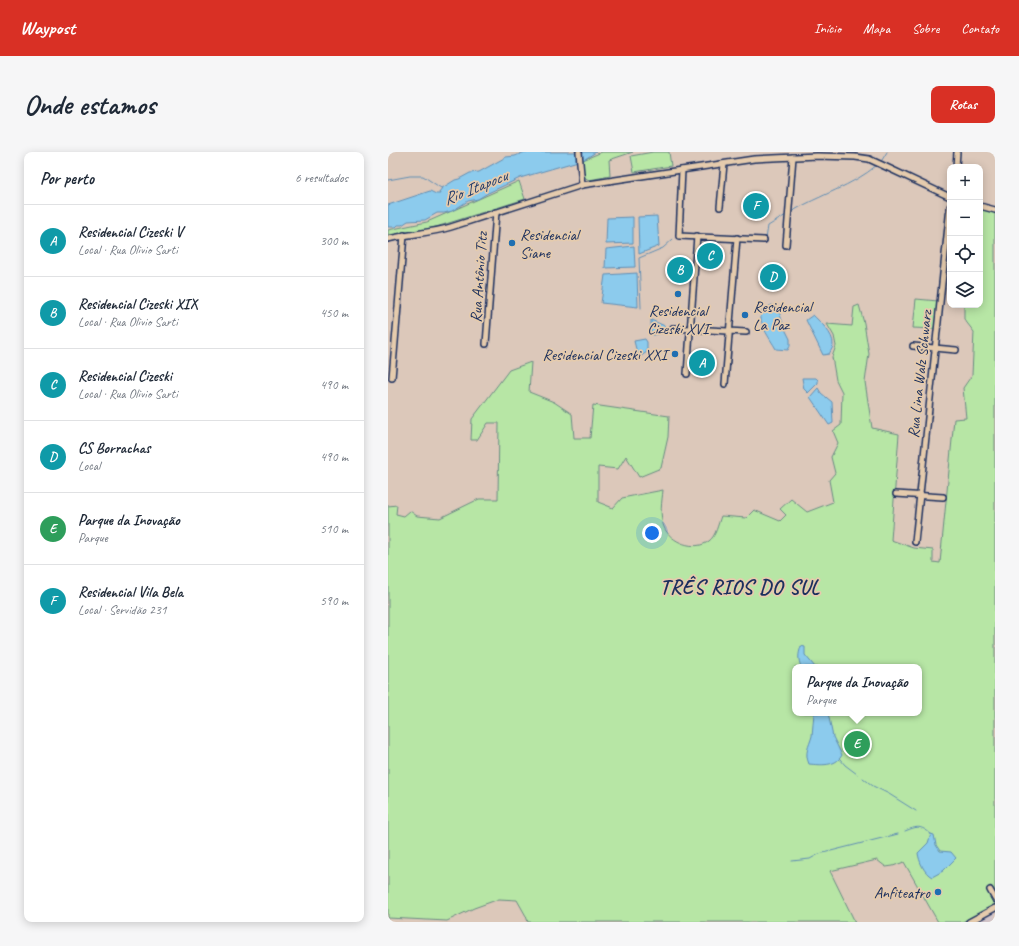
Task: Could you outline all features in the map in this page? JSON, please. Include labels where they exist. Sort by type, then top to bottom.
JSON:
[{"type":"street","points":[[579,152],[582,185]]},
{"type":"street","points":[[956,164],[957,152]]},
{"type":"street","points":[[388,239],[404,235],[437,231],[582,185],[754,159],[817,154],[868,159],[947,196]]},
{"type":"street","points":[[786,245],[793,157]]},
{"type":"street","points":[[720,207],[724,164]]},
{"type":"street","points":[[682,170],[679,236],[764,240]]},
{"type":"street","points":[[983,207],[995,210]]},
{"type":"street","name":"Rua Antônio Titz","points":[[486,344],[496,212]]},
{"type":"street","name":"Rua Lina Walz Schwarz","points":[[915,542],[947,234]]},
{"type":"street","points":[[392,378],[404,235]]},
{"type":"street","points":[[687,374],[697,236]]},
{"type":"street","points":[[725,384],[737,238]]},
{"type":"street","points":[[673,328],[746,332]]},
{"type":"street","points":[[913,346],[956,350]]},
{"type":"street","points":[[896,494],[943,497]]},
{"type":"street","points":[[990,890],[995,899]]},
{"type":"street","points":[[969,922],[995,908]]},
{"type":"shaded area","points":[[995,911],[995,922],[975,922]]},
{"type":"green space","points":[[602,152],[633,152],[609,160],[610,176],[589,180],[584,177],[583,160]]},
{"type":"green space","points":[[653,152],[669,152],[671,166],[634,172],[631,156]]},
{"type":"green space","points":[[519,181],[525,199],[436,227],[388,236],[388,230],[427,222]]},
{"type":"green space","points":[[983,210],[995,213],[995,906],[962,922],[938,922],[904,862],[886,867],[877,860],[830,871],[855,922],[528,922],[517,900],[499,899],[474,908],[447,921],[388,918],[388,506],[397,505],[396,514],[404,516],[410,511],[417,516],[440,518],[479,499],[498,499],[499,423],[488,423],[477,440],[471,440],[472,419],[509,370],[531,362],[529,392],[554,402],[572,414],[574,438],[590,438],[593,405],[669,416],[668,437],[661,468],[639,477],[626,456],[618,469],[598,467],[598,502],[613,508],[622,498],[663,490],[661,508],[662,523],[667,532],[677,541],[684,544],[697,546],[711,539],[715,533],[721,516],[746,518],[754,510],[780,521],[786,515],[780,509],[791,499],[807,512],[833,502],[829,480],[835,473],[831,457],[838,443],[833,431],[841,425],[842,392],[836,380],[832,357],[836,346],[834,336],[827,324],[852,326],[854,307],[859,305],[864,323],[869,354],[865,382],[872,428],[899,434],[891,540],[914,548],[933,550],[933,562],[940,563],[954,419],[966,418],[963,388],[972,375],[974,332],[964,319],[964,308],[983,308]]},
{"type":"green space","points":[[916,299],[938,301],[934,329],[913,328]]},
{"type":"water","name":"Rio Itapocu","points":[[525,152],[596,152],[585,159],[520,178],[478,199],[468,201],[452,211],[437,213],[425,220],[408,221],[396,227],[388,227],[388,205],[430,191],[440,194],[439,192],[442,188],[455,180],[470,173],[479,172],[506,157],[515,156]]},
{"type":"water","points":[[657,216],[659,246],[639,254],[638,217]]},
{"type":"water","points":[[633,217],[633,243],[606,244],[607,218]]},
{"type":"water","points":[[634,246],[635,267],[605,268],[606,249]]},
{"type":"water","points":[[637,273],[638,307],[601,303],[605,275]]},
{"type":"water","points":[[772,305],[778,308],[784,327],[790,339],[790,346],[788,350],[776,349],[761,320],[762,310]]},
{"type":"water","points":[[813,315],[826,328],[833,341],[833,346],[829,354],[823,355],[806,320]]},
{"type":"water","points":[[651,320],[665,326],[662,333],[653,335],[651,333]]},
{"type":"water","points":[[645,339],[647,342],[647,352],[641,356],[637,353],[634,341]]},
{"type":"water","points":[[802,378],[816,378],[818,383],[808,393],[804,389]]},
{"type":"water","points":[[818,388],[821,393],[832,402],[833,423],[829,425],[810,397]]},
{"type":"water","points":[[801,646],[805,647],[805,655],[812,664],[800,664],[799,652]]},
{"type":"water","points":[[814,716],[829,716],[833,737],[842,755],[836,762],[823,765],[809,764],[807,753],[812,736]]},
{"type":"water","points":[[931,834],[934,835],[936,845],[940,851],[951,852],[956,858],[943,871],[932,877],[922,866],[918,853],[928,843]]},
{"type":"waterway","points":[[882,160],[887,152]]},
{"type":"waterway","points":[[791,212],[847,185],[877,165]]},
{"type":"waterway","name":"Rio Itapocu","points":[[388,180],[410,176],[423,176],[441,188]]},
{"type":"waterway","points":[[766,239],[768,226],[786,215]]},
{"type":"waterway","points":[[641,308],[639,258],[663,248],[673,239]]},
{"type":"waterway","points":[[840,759],[857,774]]},
{"type":"waterway","points":[[863,778],[873,786],[916,811]]},
{"type":"waterway","points":[[905,831],[919,827],[931,834]]},
{"type":"waterway","points":[[792,861],[810,859],[819,854],[898,834]]},
{"type":"place","name":"Residencial Vila Bela","points":[[756,206]]},
{"type":"place","name":"Residencial Siane","points":[[512,243]]},
{"type":"place","name":"Residencial Cizeski","points":[[710,256]]},
{"type":"place","name":"Residencial Cizeski XIX","points":[[680,270]]},
{"type":"place","name":"CS Borrachas","points":[[773,277]]},
{"type":"place","name":"Residencial Cizeski XVI","points":[[678,294]]},
{"type":"place","name":"Residencial La Paz","points":[[745,315]]},
{"type":"place","name":"Residencial Cizeski XXI","points":[[675,354]]},
{"type":"place","name":"Residencial Cizeski V","points":[[702,363]]},
{"type":"place","name":"Parque da Inovação","points":[[857,744]]},
{"type":"place","name":"Anfiteatro","points":[[938,892]]},
{"type":"district","name":"TRÊS RIOS DO SUL","points":[[740,587]]}]
